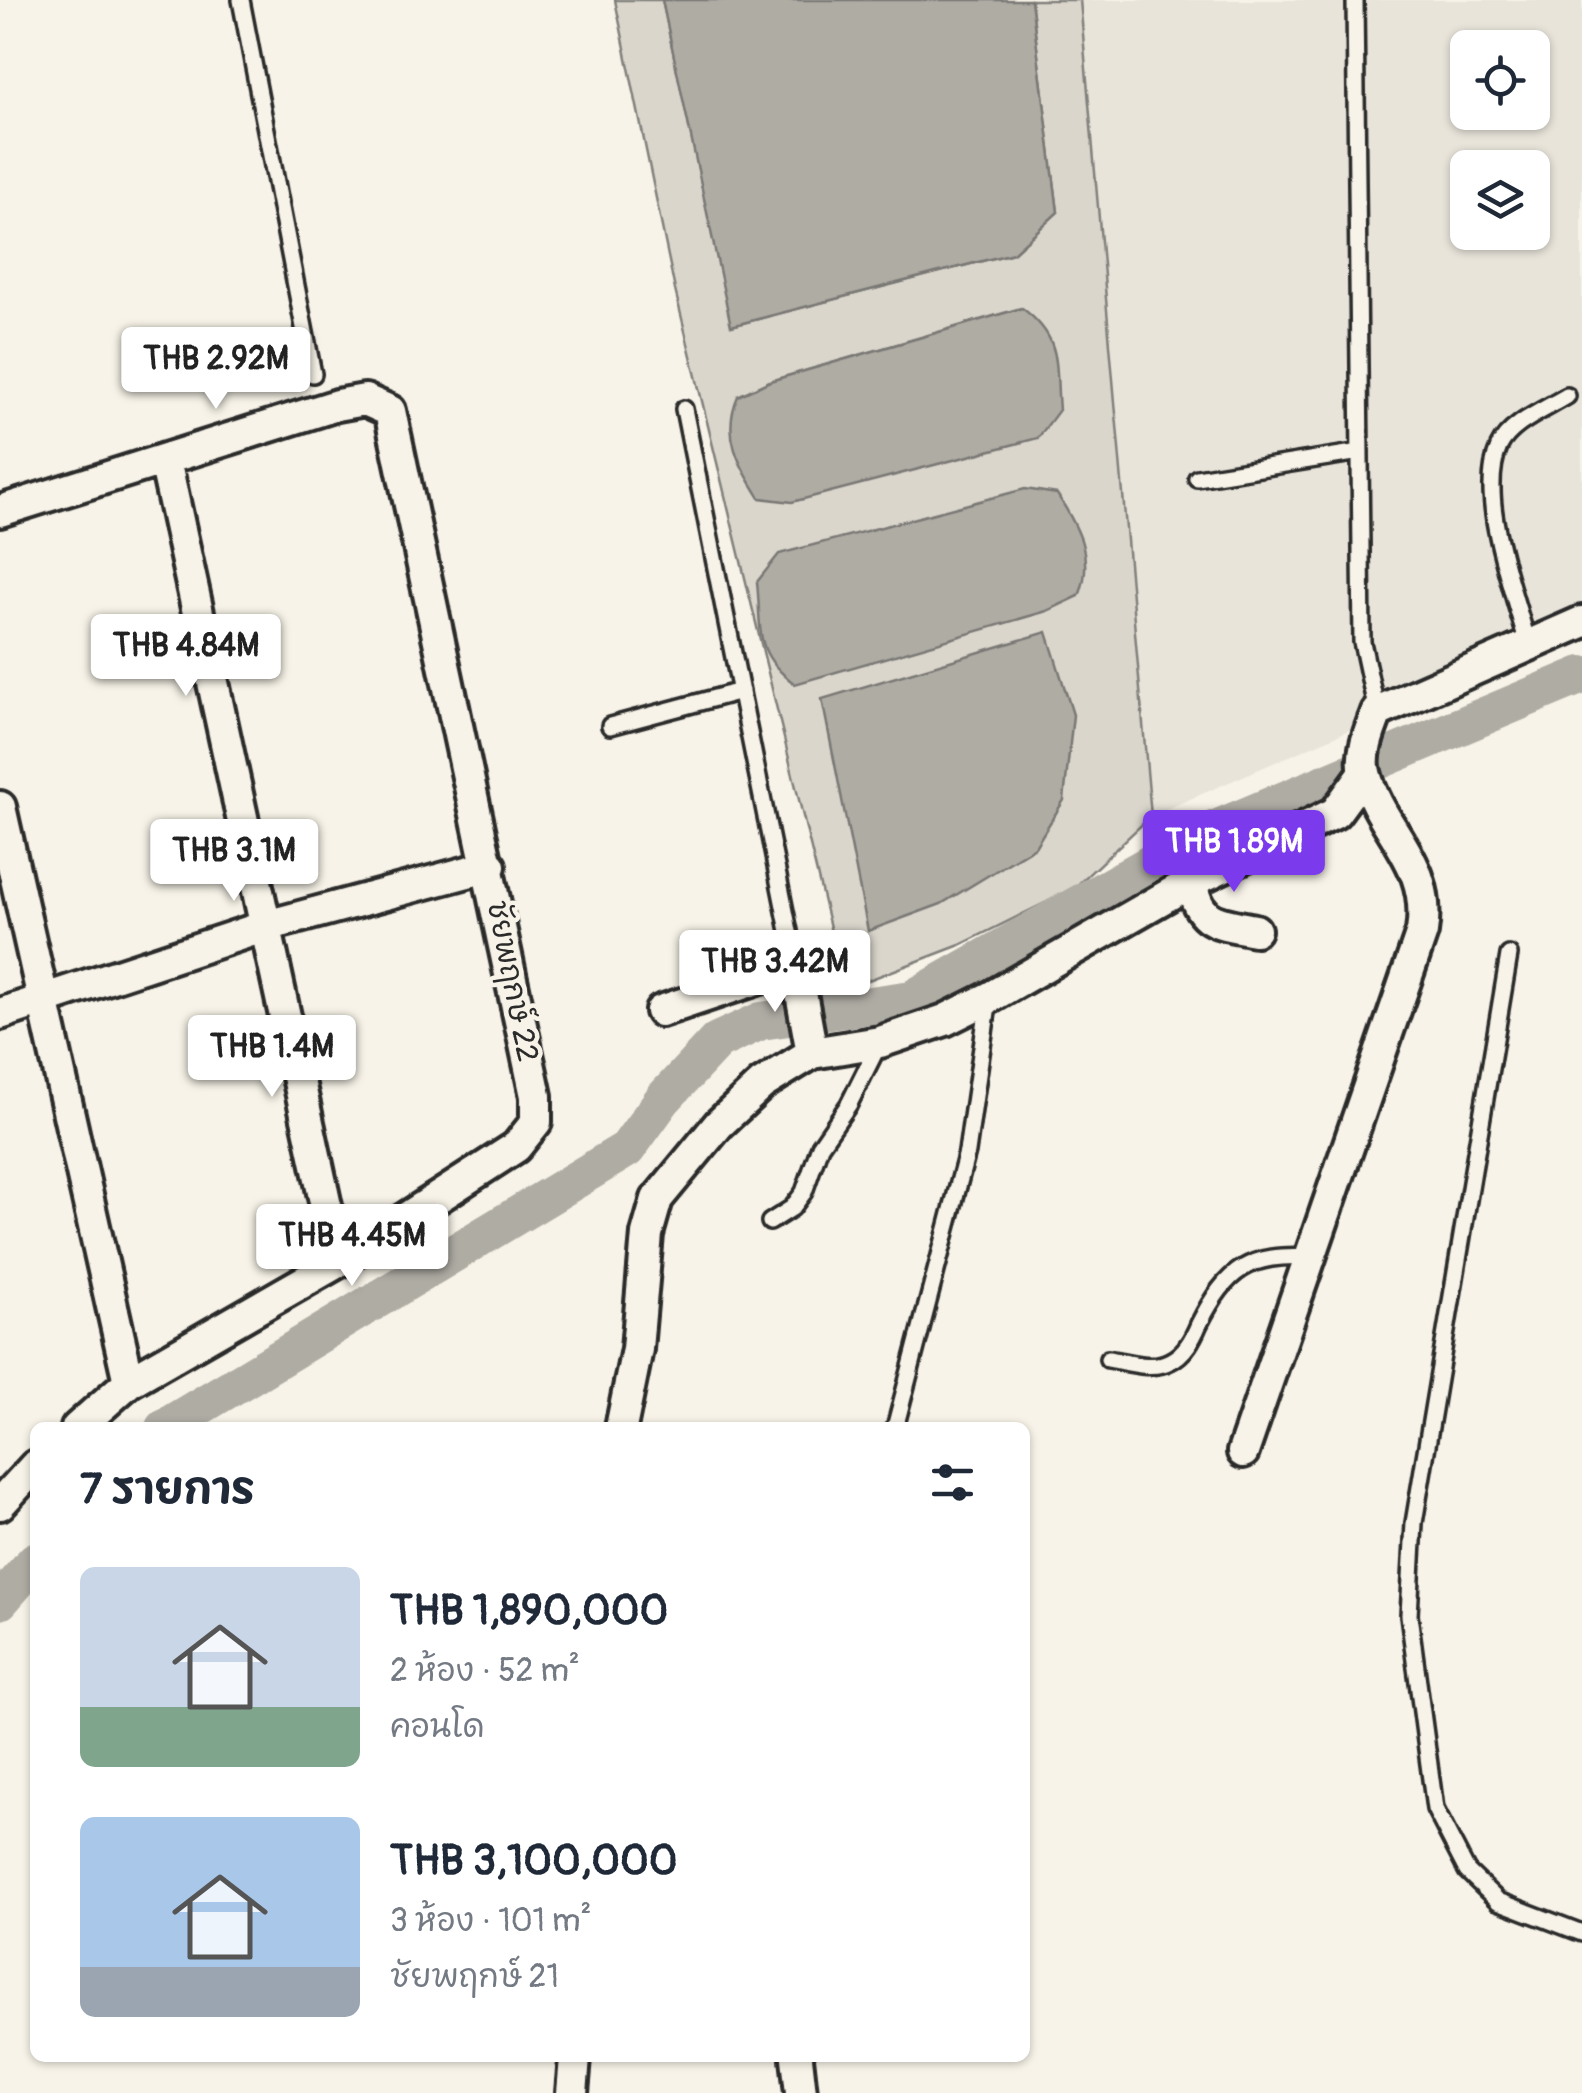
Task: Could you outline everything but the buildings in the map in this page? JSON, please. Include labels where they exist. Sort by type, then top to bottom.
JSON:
[{"type":"street","name":"ชัยพฤกษ์ 22","points":[[165,460],[365,400],[390,411],[396,427],[490,866],[536,1096],[536,1122],[516,1146],[338,1262]]},
{"type":"street","points":[[0,511],[165,460],[338,1262],[129,1382],[84,1422]]},
{"type":"street","points":[[1243,1452],[1414,967],[1426,906],[1418,876],[1364,772],[1366,742],[1378,712],[1582,622]]},
{"type":"street","points":[[621,1422],[637,1350],[646,1234],[657,1199],[719,1124],[762,1084],[812,1053],[880,1042],[945,1020],[989,998],[1192,882],[1335,813],[1364,772]]},
{"type":"street","points":[[0,807],[129,1382]]},
{"type":"street","points":[[0,1014],[266,926],[490,866]]},
{"type":"street","points":[[1192,882],[1202,914],[1213,921],[1254,930]]},
{"type":"street","points":[[661,1011],[796,966],[812,1053]]},
{"type":"street","points":[[0,1504],[30,1471]]},
{"type":"street","points":[[572,2093],[574,2062]]},
{"type":"street","points":[[798,2062],[800,2093]]},
{"type":"lane","points":[[241,0],[313,374]]},
{"type":"lane","points":[[1355,0],[1362,642],[1378,712]]},
{"type":"lane","points":[[1528,646],[1490,497],[1493,470],[1499,446],[1513,430],[1567,396]]},
{"type":"lane","points":[[684,408],[796,966]]},
{"type":"lane","points":[[1197,478],[1360,452]]},
{"type":"lane","points":[[610,726],[741,692]]},
{"type":"lane","points":[[1509,955],[1414,1523],[1409,1615],[1435,1809],[1466,1871],[1498,1901],[1582,1934]]},
{"type":"lane","points":[[898,1422],[967,1152],[989,998]]},
{"type":"lane","points":[[770,1222],[792,1208],[804,1192],[820,1146],[849,1104],[880,1042]]},
{"type":"lane","points":[[1108,1359],[1153,1366],[1170,1361],[1190,1344],[1212,1299],[1236,1271],[1256,1259],[1311,1257]]},
{"type":"shaded area","points":[[615,0],[662,0],[732,326],[1013,253],[1058,212],[1031,0],[1080,0],[1151,816],[1073,889],[960,945],[845,989],[675,290]],"holes":[[[1021,308],[738,396],[770,381]]]},
{"type":"shaded area","points":[[662,0],[1031,0],[1058,212],[1013,253],[731,326]]},
{"type":"shaded area","points":[[1080,0],[1582,0],[1582,629],[1151,816]]},
{"type":"shaded area","points":[[1022,308],[1045,330],[1056,365],[1059,410],[1038,438],[792,502],[760,498],[739,461],[732,436],[738,396],[770,381]]},
{"type":"shaded area","points":[[1025,489],[1057,494],[1072,518],[1085,555],[1079,596],[1047,611],[795,684],[772,662],[762,640],[757,582],[779,554]]},
{"type":"shaded area","points":[[1047,632],[1073,715],[1064,800],[1035,847],[941,904],[868,931],[822,699]]},
{"type":"waterway","points":[[174,1422],[627,1149],[663,1099],[717,1041],[761,1021],[912,999],[1199,836],[1582,675]]},
{"type":"waterway","points":[[0,1601],[30,1567]]}]
